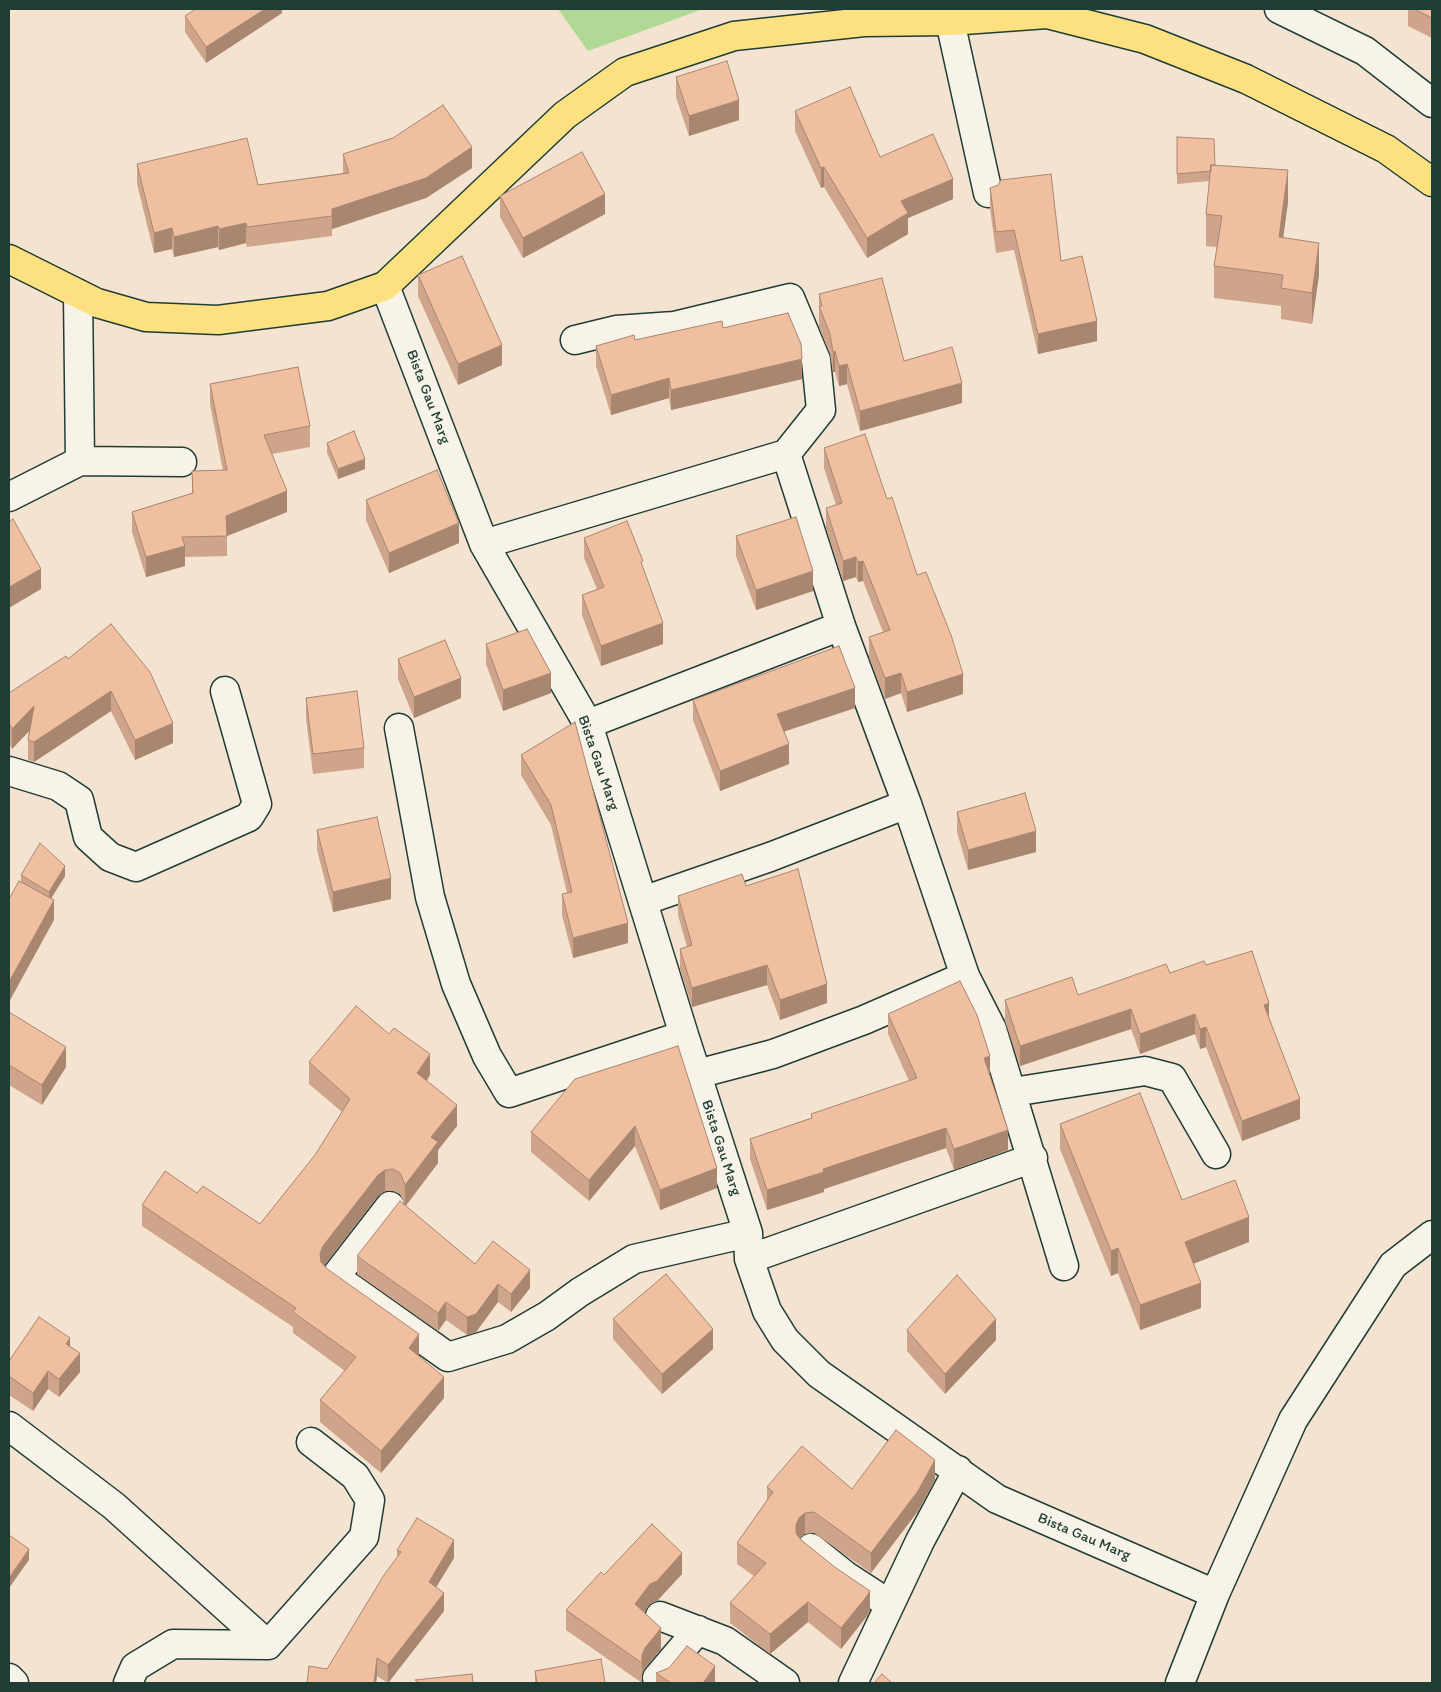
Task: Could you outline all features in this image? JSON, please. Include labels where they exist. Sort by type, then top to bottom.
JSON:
[{"type":"main road","points":[[9,259],[97,303],[146,317],[218,320],[328,306],[385,286],[565,115],[625,72],[734,36],[864,22],[950,21],[1047,14],[1145,39],[1246,79],[1386,149],[1432,182]]},
{"type":"street","points":[[1279,9],[1365,51],[1432,104]]},
{"type":"street","points":[[950,21],[988,193]]},
{"type":"street","name":"Bista Gau Marg","points":[[385,286],[484,544],[588,724],[697,1074],[767,1311],[785,1340],[819,1374],[997,1499],[1215,1594]]},
{"type":"street","points":[[78,294],[80,461]]},
{"type":"street","points":[[484,544],[786,454],[821,410],[816,360],[790,298],[674,326],[616,330],[575,340]]},
{"type":"street","points":[[786,454],[840,626],[907,804],[965,976],[992,1029],[1013,1092],[1064,1266]]},
{"type":"street","points":[[9,497],[80,461],[182,462]]},
{"type":"street","points":[[588,724],[840,626]]},
{"type":"street","points":[[9,771],[58,786],[79,800],[88,837],[110,857],[136,867],[249,817],[257,804],[225,691]]},
{"type":"street","points":[[399,728],[430,897],[453,976],[487,1056],[509,1094],[684,1035]]},
{"type":"street","points":[[643,902],[770,857],[907,804]]},
{"type":"street","points":[[697,1074],[773,1054],[864,1020],[965,976]]},
{"type":"street","points":[[1013,1092],[1145,1071],[1172,1078],[1216,1154]]},
{"type":"street","points":[[390,1206],[335,1277],[448,1357],[507,1339],[547,1316],[580,1292],[634,1258],[749,1246],[1033,1158]]},
{"type":"street","points":[[1180,1683],[1215,1594],[1293,1420],[1394,1265],[1432,1235]]},
{"type":"street","points":[[9,1426],[114,1506],[268,1646]]},
{"type":"street","points":[[268,1646],[364,1536],[370,1500],[355,1476],[311,1442]]},
{"type":"street","points":[[853,1683],[920,1541],[958,1470]]},
{"type":"street","points":[[812,1548],[846,1576],[889,1604]]},
{"type":"street","points":[[660,1616],[725,1640],[785,1683]]},
{"type":"street","points":[[657,1678],[698,1630]]},
{"type":"street","points":[[128,1683],[135,1668],[173,1644],[268,1646]]},
{"type":"street","points":[[9,1678],[14,1683]]},
{"type":"green space","points":[[558,9],[703,9],[588,51]]},
{"type":"building","points":[[196,9],[265,9],[206,47],[185,16]]},
{"type":"building","points":[[1414,9],[1432,9],[1432,18]]},
{"type":"building","points":[[727,61],[739,100],[689,116],[676,77]]},
{"type":"building","points":[[850,87],[880,157],[933,134],[953,179],[901,201],[908,213],[867,238],[824,167],[821,168],[795,111]]},
{"type":"building","points":[[443,105],[472,147],[426,178],[332,209],[332,216],[247,227],[246,223],[219,229],[218,226],[174,237],[172,228],[154,233],[137,164],[247,138],[258,185],[349,173],[343,154],[393,138]]},
{"type":"building","points":[[1177,137],[1214,139],[1215,165],[1211,165],[1211,171],[1177,174]]},
{"type":"building","points":[[582,152],[605,194],[523,238],[500,196]]},
{"type":"building","points":[[1211,165],[1288,170],[1279,237],[1319,243],[1312,293],[1281,288],[1283,275],[1214,266],[1222,216],[1206,214]]},
{"type":"building","points":[[1051,174],[1061,261],[1082,256],[1097,321],[1038,334],[1014,230],[996,232],[990,188],[998,185],[1001,180]]},
{"type":"building","points":[[462,256],[502,345],[458,364],[418,275]]},
{"type":"building","points":[[882,278],[904,361],[952,347],[962,383],[860,411],[847,364],[839,366],[835,351],[833,352],[830,334],[819,306],[822,306],[819,294]]},
{"type":"building","points":[[788,313],[801,344],[802,359],[671,390],[669,378],[611,395],[596,346],[634,335],[635,340],[722,321],[723,328]]},
{"type":"building","points":[[298,367],[310,426],[264,435],[287,491],[226,516],[227,536],[182,537],[185,546],[146,557],[132,512],[193,493],[192,471],[227,470],[210,384]]},
{"type":"building","points":[[354,431],[365,459],[338,469],[327,443]]},
{"type":"building","points":[[865,434],[887,499],[892,497],[917,575],[926,572],[951,635],[963,674],[907,692],[901,673],[885,678],[869,637],[890,630],[863,561],[858,562],[856,557],[843,561],[826,508],[842,503],[824,448]]},
{"type":"building","points":[[437,470],[459,523],[389,553],[366,500]]},
{"type":"building","points":[[796,517],[813,571],[756,590],[736,536]]},
{"type":"building","points":[[13,519],[41,569],[9,587],[9,522]]},
{"type":"building","points":[[627,521],[643,561],[641,562],[663,623],[601,646],[582,595],[604,587],[584,538]]},
{"type":"building","points":[[111,624],[150,672],[173,723],[135,740],[111,691],[34,742],[28,740],[34,706],[12,729],[9,723],[9,693],[66,656],[68,659]]},
{"type":"building","points":[[527,629],[551,673],[503,690],[486,644]]},
{"type":"building","points":[[445,640],[461,678],[414,697],[398,659]]},
{"type":"building","points":[[839,646],[855,688],[777,714],[789,744],[720,771],[693,700]]},
{"type":"building","points":[[357,691],[364,748],[313,754],[306,698]]},
{"type":"building","points":[[575,722],[628,923],[573,938],[562,894],[572,892],[551,805],[521,755]]},
{"type":"building","points":[[1025,793],[1036,831],[968,850],[957,812]]},
{"type":"building","points":[[377,817],[391,878],[333,892],[317,830]]},
{"type":"building","points":[[40,843],[65,866],[49,892],[21,875]]},
{"type":"building","points":[[798,869],[827,984],[780,1000],[767,965],[692,988],[680,949],[692,945],[678,896],[742,874],[746,886]]},
{"type":"building","points":[[19,881],[54,900],[9,982],[9,899]]},
{"type":"building","points":[[1252,951],[1269,1003],[1264,1005],[1300,1099],[1242,1121],[1206,1027],[1200,1029],[1195,1014],[1140,1034],[1131,1009],[1020,1046],[1005,1000],[1072,977],[1078,995],[1166,964],[1170,973],[1204,961],[1206,965]]},
{"type":"building","points":[[960,981],[977,1015],[990,1056],[984,1058],[1008,1130],[954,1149],[946,1128],[823,1169],[824,1172],[767,1190],[750,1139],[812,1118],[811,1114],[917,1078],[888,1014]]},
{"type":"building","points":[[356,1006],[389,1034],[394,1028],[430,1054],[417,1073],[457,1105],[431,1137],[438,1142],[405,1185],[400,1173],[393,1169],[385,1170],[378,1175],[323,1246],[320,1253],[321,1262],[326,1268],[419,1334],[409,1348],[444,1377],[381,1451],[320,1400],[356,1357],[293,1312],[296,1308],[142,1205],[165,1171],[197,1193],[203,1186],[260,1224],[315,1155],[350,1099],[309,1062]]},
{"type":"building","points":[[9,1012],[66,1047],[42,1085],[9,1065]]},
{"type":"building","points":[[678,1046],[717,1168],[660,1190],[635,1126],[589,1180],[531,1132],[575,1079]]},
{"type":"building","points":[[1140,1093],[1182,1200],[1235,1180],[1249,1217],[1185,1242],[1201,1283],[1140,1305],[1118,1248],[1111,1251],[1060,1124]]},
{"type":"building","points":[[400,1201],[475,1264],[493,1241],[530,1270],[511,1294],[498,1284],[476,1314],[467,1317],[446,1302],[438,1313],[357,1256]]},
{"type":"building","points":[[666,1274],[713,1329],[662,1374],[613,1319]]},
{"type":"building","points":[[957,1275],[996,1319],[945,1374],[907,1330]]},
{"type":"building","points":[[39,1317],[70,1338],[66,1344],[80,1353],[59,1379],[48,1371],[33,1393],[9,1376],[9,1361]]},
{"type":"building","points":[[896,1430],[935,1460],[918,1491],[871,1553],[814,1512],[805,1513],[799,1518],[796,1525],[796,1533],[801,1540],[836,1568],[870,1591],[867,1596],[841,1628],[808,1602],[770,1634],[730,1603],[766,1563],[737,1543],[773,1492],[767,1487],[802,1446],[852,1489]]},
{"type":"building","points":[[417,1518],[454,1540],[429,1582],[444,1593],[388,1665],[377,1658],[374,1683],[307,1683],[309,1666],[327,1669],[384,1575],[401,1552],[397,1550]]},
{"type":"building","points":[[652,1524],[682,1553],[657,1581],[650,1584],[635,1604],[661,1628],[645,1648],[642,1655],[642,1663],[566,1610],[601,1572],[604,1575]]},
{"type":"building","points":[[9,1535],[29,1549],[9,1578]]},
{"type":"building","points":[[687,1646],[715,1666],[703,1683],[671,1683],[656,1673],[669,1668]]},
{"type":"building","points":[[601,1659],[605,1683],[537,1683],[535,1671]]},
{"type":"building","points":[[472,1674],[473,1683],[420,1683],[415,1680]]},
{"type":"building","points":[[882,1674],[892,1683],[874,1683]]}]
